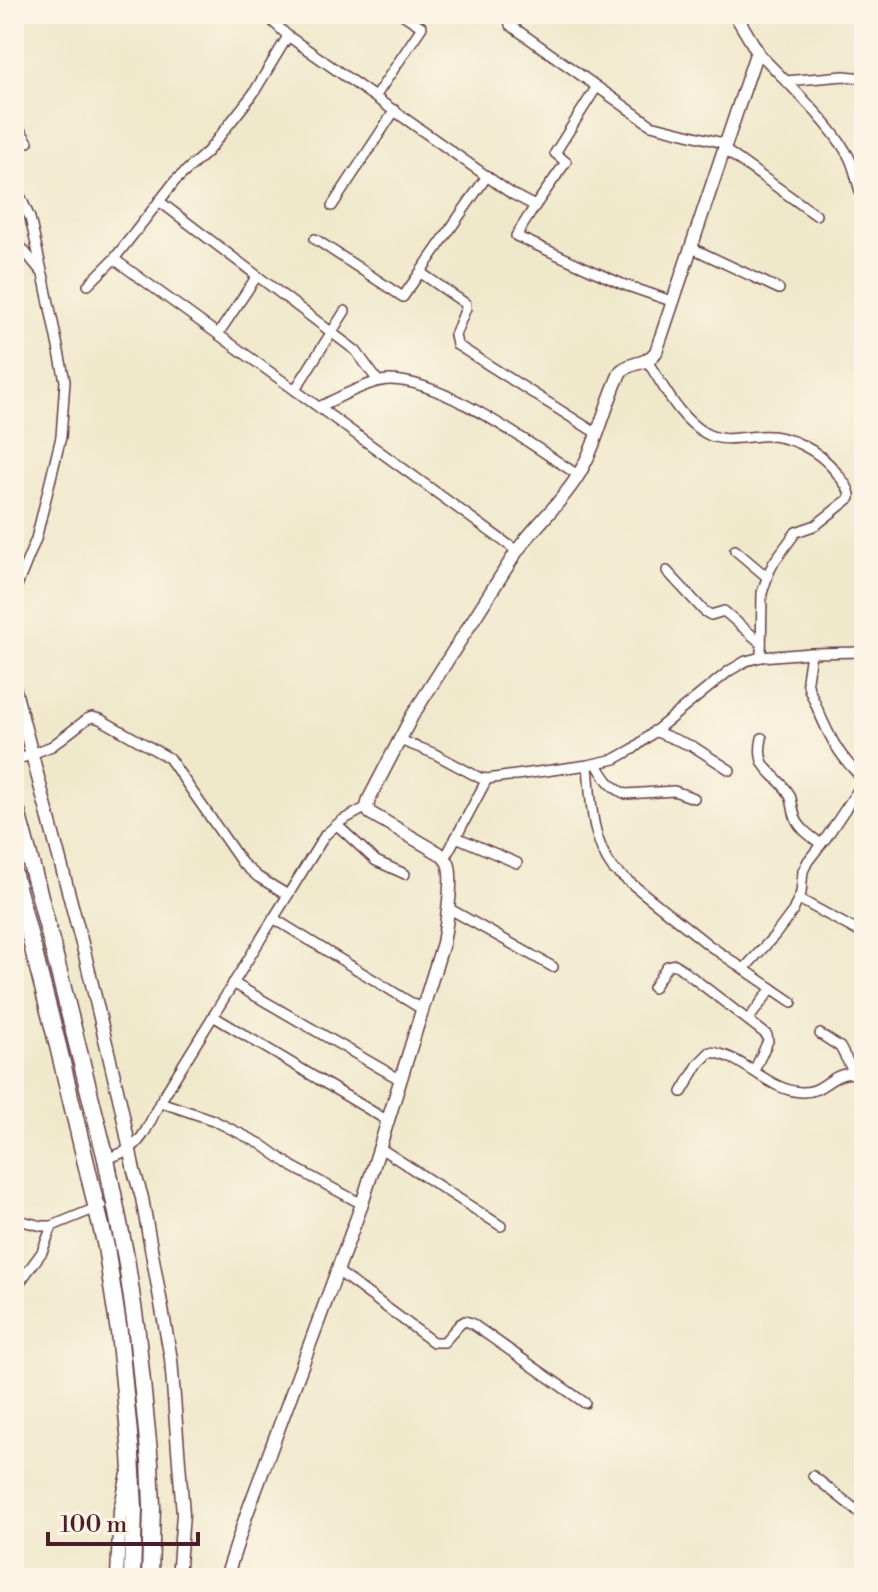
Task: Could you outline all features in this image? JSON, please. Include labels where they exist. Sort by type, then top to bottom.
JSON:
[{"type":"highway","points":[[14,801],[106,1159],[126,1258],[150,1462],[150,1578]]},
{"type":"highway","points":[[14,875],[106,1247],[119,1332],[131,1458],[134,1508],[132,1578]]},
{"type":"street","points":[[271,14],[270,19],[288,36],[512,194],[535,206]]},
{"type":"street","points":[[375,97],[422,27],[402,14]]},
{"type":"street","points":[[517,14],[510,25],[651,125],[726,147],[816,215]]},
{"type":"street","points":[[735,14],[757,51],[822,121],[847,154],[864,202]]},
{"type":"street","points":[[88,285],[114,259],[175,181],[208,151],[253,94],[288,36]]},
{"type":"street","points":[[226,1578],[362,1204],[443,943],[449,869],[445,858],[370,813],[367,807],[369,799],[412,716],[517,551],[552,512],[578,475],[621,371],[627,366],[647,361],[656,352],[757,51]]},
{"type":"street","points":[[785,81],[864,78]]},
{"type":"street","points":[[596,88],[555,153],[566,162],[516,236],[622,284],[674,302]]},
{"type":"street","points":[[332,206],[395,110]]},
{"type":"street","points":[[14,121],[28,142]]},
{"type":"street","points":[[315,239],[403,297],[487,176]]},
{"type":"street","points":[[14,182],[30,218],[65,381],[61,437],[36,539],[14,593]]},
{"type":"street","points":[[159,201],[356,351],[378,381]]},
{"type":"street","points":[[14,245],[21,247],[43,274]]},
{"type":"street","points":[[692,248],[779,289]]},
{"type":"street","points":[[114,259],[517,551]]},
{"type":"street","points":[[421,273],[466,304],[455,335],[457,345],[596,433]]},
{"type":"street","points":[[218,334],[257,276]]},
{"type":"street","points":[[295,390],[345,311]]},
{"type":"street","points":[[647,361],[688,420],[697,428],[715,437],[771,436],[789,439],[834,469],[851,495],[864,502]]},
{"type":"street","points":[[319,407],[378,381],[396,379],[456,399],[578,475]]},
{"type":"street","points":[[761,657],[762,593],[774,562],[792,536],[799,530],[816,525],[851,495]]},
{"type":"street","points":[[735,550],[767,577]]},
{"type":"street","points":[[667,571],[704,611],[711,615],[724,611],[761,643]]},
{"type":"street","points":[[400,740],[487,779],[606,762],[624,755],[729,671],[746,661],[811,653],[864,652]]},
{"type":"street","points":[[744,969],[775,935],[799,899],[803,871],[808,861],[860,789],[862,780],[833,741],[809,689],[807,680],[811,653]]},
{"type":"street","points":[[14,687],[85,955],[142,1198],[171,1359],[183,1514],[178,1578]]},
{"type":"street","points":[[14,761],[58,743],[87,719],[100,719],[169,758],[242,863],[288,895]]},
{"type":"street","points":[[654,731],[694,747],[730,770]]},
{"type":"street","points":[[762,738],[759,749],[762,763],[790,795],[797,822],[821,844]]},
{"type":"street","points":[[593,764],[609,784],[626,794],[674,791],[694,798]]},
{"type":"street","points":[[593,764],[597,840],[613,869],[698,937],[792,1002]]},
{"type":"street","points":[[445,858],[487,779]]},
{"type":"street","points":[[106,1159],[129,1149],[143,1135],[160,1102],[325,835],[367,807]]},
{"type":"street","points":[[337,825],[376,861],[405,874]]},
{"type":"street","points":[[456,837],[517,863]]},
{"type":"street","points":[[799,899],[863,934]]},
{"type":"street","points":[[448,908],[553,967]]},
{"type":"street","points":[[273,918],[423,1010]]},
{"type":"street","points":[[653,988],[667,966],[675,964],[748,1020],[768,1038],[754,1071]]},
{"type":"street","points":[[233,983],[401,1080]]},
{"type":"street","points":[[748,1020],[772,988]]},
{"type":"street","points":[[213,1016],[388,1121]]},
{"type":"street","points":[[820,1034],[840,1047],[859,1074]]},
{"type":"street","points":[[682,1092],[699,1063],[710,1052],[773,1083],[800,1092],[817,1088],[838,1075],[848,1072],[859,1074]]},
{"type":"street","points":[[160,1102],[205,1117],[261,1144],[293,1167],[362,1204]]},
{"type":"street","points":[[380,1148],[501,1226]]},
{"type":"street","points":[[14,1219],[52,1226],[115,1200]]},
{"type":"street","points":[[14,1290],[42,1252],[52,1226]]},
{"type":"street","points":[[336,1270],[433,1342],[444,1342],[460,1324],[465,1321],[471,1323],[585,1403]]},
{"type":"street","points":[[117,1578],[120,1510],[131,1458]]},
{"type":"street","points":[[813,1476],[864,1516]]}]
